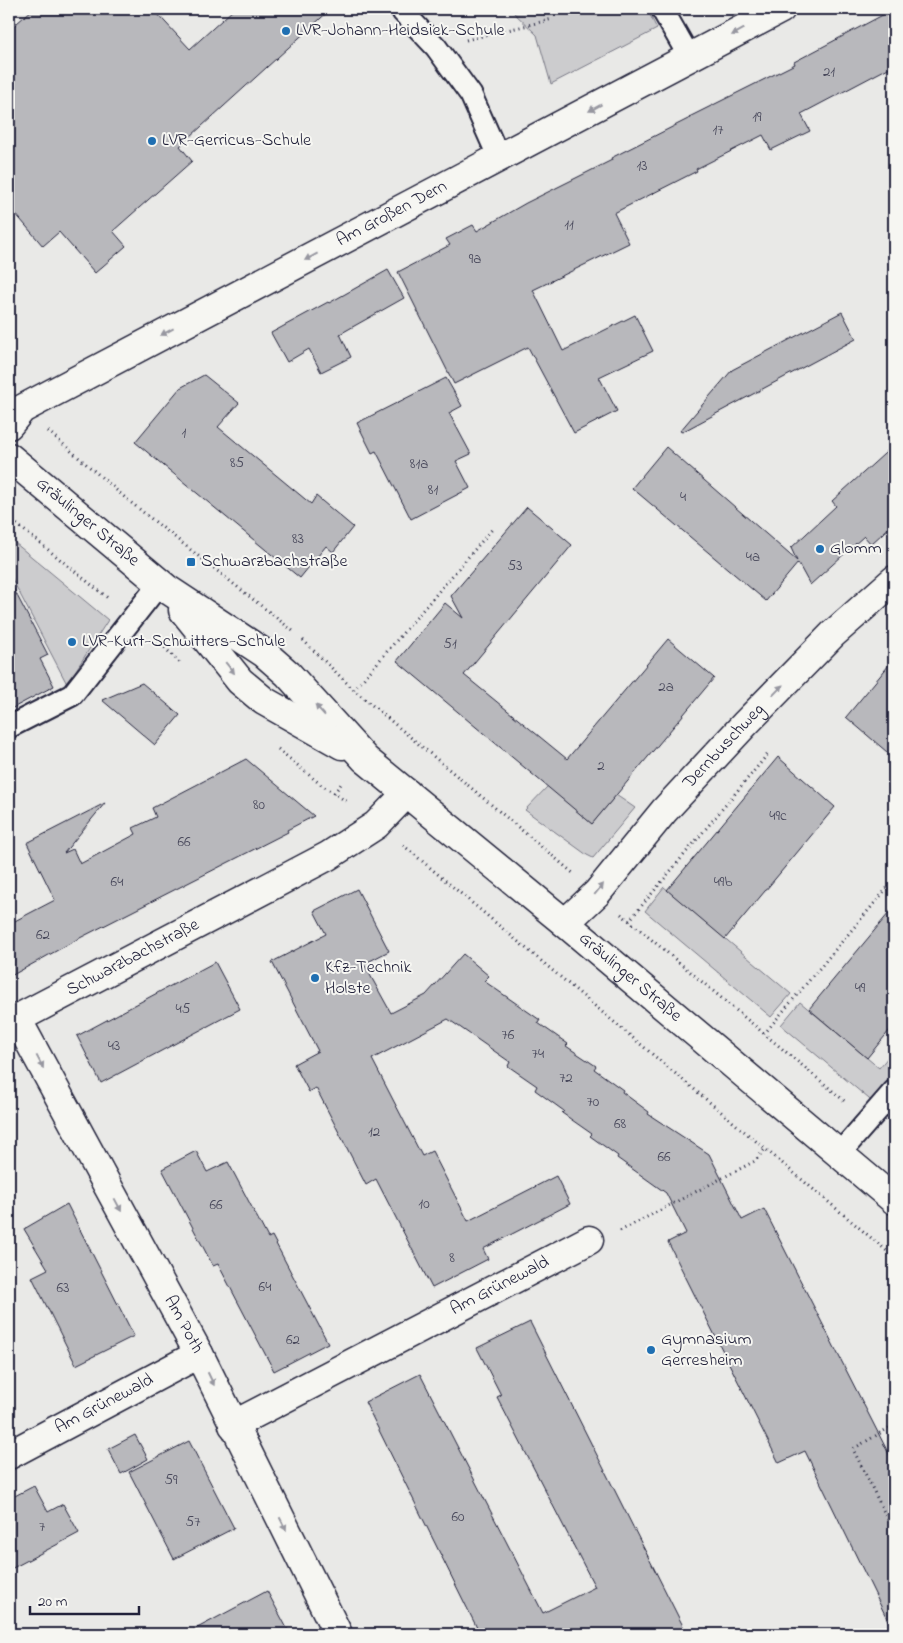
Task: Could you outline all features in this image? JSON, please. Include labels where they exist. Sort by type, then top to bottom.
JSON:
[{"type":"street","name":"Am Großen Dern","points":[[9,425],[22,409],[781,9]]},
{"type":"street","name":"Gräulinger Straße","points":[[9,457],[163,586],[258,650],[288,674],[365,759],[565,923],[894,1200]]},
{"type":"street","name":"Dernbuschweg","points":[[565,923],[596,893],[664,811],[745,724],[834,634],[894,580]]},
{"type":"street","name":"Gräulinger Straße","points":[[163,586],[240,681],[264,701],[365,759]]},
{"type":"street","name":"Schwarzbachstraße","points":[[13,1021],[328,856],[376,825],[406,793]]},
{"type":"street","name":"Am Poth","points":[[13,1021],[199,1354],[338,1634]]},
{"type":"street","name":"Am Grünewald","points":[[233,1425],[589,1240]]},
{"type":"street","name":"Am Grünewald","points":[[9,1455],[199,1354]]},
{"type":"lane","points":[[407,9],[403,12],[436,47],[471,95],[499,158]]},
{"type":"lane","points":[[662,9],[690,58]]},
{"type":"lane","points":[[9,727],[72,695],[163,586]]},
{"type":"lane","points":[[839,1154],[894,1091]]},
{"type":"path","points":[[436,47],[553,19]]},
{"type":"path","points":[[354,690],[494,527]]},
{"type":"path","points":[[629,921],[768,754]]},
{"type":"path","points":[[334,793],[341,784]]},
{"type":"path","points":[[402,844],[894,1257]]},
{"type":"path","points":[[764,1034],[894,880]]},
{"type":"path","points":[[616,909],[868,1121]]},
{"type":"path","points":[[589,1240],[612,1235],[755,1161],[765,1149]]},
{"type":"path","points":[[888,1520],[852,1449],[894,1425]]},
{"type":"shaded area","points":[[510,9],[647,9],[657,29],[551,84],[537,35]]},
{"type":"shaded area","points":[[9,538],[108,620],[67,684],[9,573]]},
{"type":"shaded area","points":[[548,786],[592,824],[616,795],[635,808],[593,858],[525,810]]},
{"type":"shaded area","points":[[664,887],[791,994],[771,1017],[645,911]]},
{"type":"shaded area","points":[[800,1002],[879,1068],[894,1050],[894,1120],[781,1025]]},
{"type":"building","name":"LVR-Gerricus-Schule","points":[[33,9],[153,9],[190,49],[234,9],[331,9],[180,146],[192,161],[113,231],[126,246],[95,273],[59,232],[43,246],[9,206],[9,30]]},
{"type":"building","points":[[894,9],[894,65],[801,114],[810,131],[771,150],[763,135],[614,213],[629,243],[533,290],[563,351],[635,315],[653,351],[599,377],[617,411],[574,433],[528,347],[454,384],[398,272],[450,245],[446,239],[473,225],[477,231],[689,117],[795,64],[794,62]]},
{"type":"building","points":[[388,270],[404,298],[340,334],[351,357],[321,372],[309,349],[287,362],[271,333]]},
{"type":"building","points":[[842,312],[856,339],[682,432],[680,431],[732,370]]},
{"type":"building","points":[[204,375],[239,403],[218,427],[311,504],[316,496],[353,527],[333,552],[326,546],[300,578],[135,442],[180,388]]},
{"type":"building","points":[[446,378],[462,406],[449,413],[471,454],[456,461],[470,488],[411,519],[376,451],[372,453],[357,423]]},
{"type":"building","points":[[894,445],[894,523],[871,544],[864,536],[810,585],[798,563],[766,601],[632,488],[666,447],[797,561],[791,548],[836,506],[832,501]]},
{"type":"building","points":[[527,507],[572,545],[464,675],[567,759],[668,639],[714,678],[592,824],[397,661],[445,603],[463,618],[451,596]]},
{"type":"building","points":[[9,580],[48,655],[40,659],[54,686],[9,710]]},
{"type":"building","points":[[894,659],[894,758],[846,717]]},
{"type":"building","points":[[142,683],[180,715],[155,745],[102,700]]},
{"type":"building","points":[[778,757],[835,807],[725,939],[667,890]]},
{"type":"building","points":[[246,759],[314,816],[287,830],[288,832],[76,940],[9,977],[9,924],[55,900],[27,843],[105,803],[64,853],[73,849],[80,864],[136,834],[133,828],[156,817],[152,808]]},
{"type":"building","points":[[357,889],[389,951],[364,964],[391,1013],[426,995],[463,954],[489,976],[484,981],[540,1020],[538,1023],[568,1044],[566,1046],[596,1066],[594,1069],[623,1090],[622,1092],[649,1112],[648,1114],[709,1154],[742,1220],[764,1209],[894,1464],[894,1633],[805,1451],[779,1463],[668,1242],[686,1233],[666,1193],[617,1158],[618,1156],[590,1136],[592,1134],[562,1113],[564,1111],[535,1090],[537,1086],[508,1066],[510,1062],[448,1019],[372,1059],[422,1156],[432,1151],[468,1221],[556,1176],[570,1204],[483,1249],[488,1259],[432,1288],[376,1179],[366,1185],[316,1088],[309,1092],[294,1064],[318,1051],[272,962],[326,934],[314,911]]},
{"type":"building","points":[[894,907],[894,1025],[867,1058],[809,1009]]},
{"type":"building","points":[[215,962],[240,1009],[101,1083],[77,1036]]},
{"type":"building","points":[[196,1151],[207,1172],[228,1162],[268,1238],[272,1236],[328,1343],[274,1371],[218,1264],[213,1266],[162,1169]]},
{"type":"building","points":[[67,1204],[134,1336],[76,1365],[32,1277],[48,1269],[24,1229]]},
{"type":"building","points":[[530,1322],[687,1634],[480,1634],[365,1402],[420,1374],[543,1613],[595,1587],[497,1397],[501,1395],[477,1348]]},
{"type":"building","points":[[135,1435],[148,1459],[121,1474],[108,1449]]},
{"type":"building","points":[[189,1441],[234,1528],[174,1559],[129,1472]]},
{"type":"building","points":[[34,1486],[48,1512],[63,1504],[79,1533],[9,1570],[9,1499]]},
{"type":"building","points":[[267,1591],[290,1634],[186,1634]]},
{"type":"place","name":"LVR-Johann-Heidsiek-Schule","points":[[286,31]]},
{"type":"place","name":"LVR-Gerricus-Schule","points":[[152,141]]},
{"type":"place","name":"Glomm","points":[[820,549]]},
{"type":"place","name":"Schwarzbachstraße","points":[[191,562]]},
{"type":"place","name":"LVR-Kurt-Schwitters-Schule","points":[[72,642]]},
{"type":"place","name":"Kfz-Technik Holste","points":[[315,978]]},
{"type":"place","name":"Gymnasium Gerresheim","points":[[651,1350]]}]
